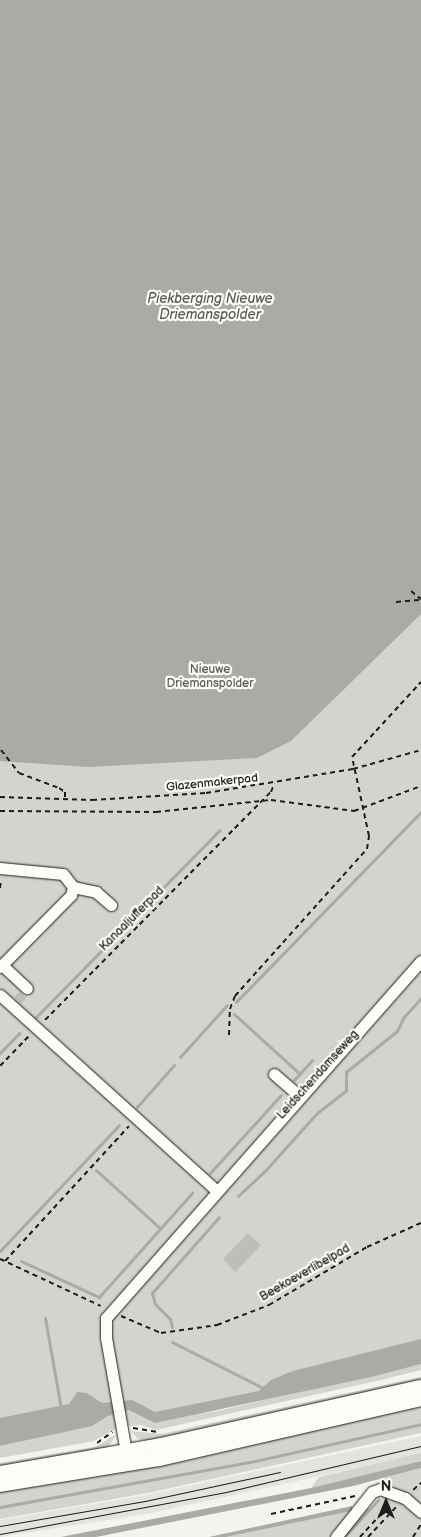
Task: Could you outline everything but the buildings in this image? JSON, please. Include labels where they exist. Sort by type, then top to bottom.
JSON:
[{"type":"main road","points":[[0,1473],[126,1451],[421,1387]]},
{"type":"main road","points":[[0,1486],[128,1466],[421,1399]]},
{"type":"street","points":[[0,868],[64,874],[73,887],[96,892],[110,906]]},
{"type":"street","points":[[27,988],[1,966],[71,895],[73,887]]},
{"type":"street","name":"Leidschendamseweg","points":[[110,1311],[299,1096],[421,961]]},
{"type":"street","points":[[0,995],[35,1030],[216,1190]]},
{"type":"street","points":[[274,1074],[299,1096]]},
{"type":"street","points":[[110,1311],[104,1328],[124,1430],[128,1466]]},
{"type":"street","points":[[336,1537],[372,1492],[386,1490],[404,1498],[421,1512]]},
{"type":"path","points":[[411,591],[421,599]]},
{"type":"path","points":[[396,602],[421,599]]},
{"type":"path","points":[[229,1035],[230,1009],[236,996],[367,849],[369,836],[352,769],[356,752],[421,682]]},
{"type":"path","points":[[1,750],[18,773],[59,788],[65,792],[65,799]]},
{"type":"path","name":"Glazenmakerpad","points":[[0,797],[65,799],[164,797],[274,784],[352,769],[421,750]]},
{"type":"path","name":"Kanaaljufferpad","points":[[0,1066],[261,802],[274,784]]},
{"type":"path","points":[[0,811],[156,812],[261,802],[338,811],[362,810],[421,786]]},
{"type":"path","points":[[5,1261],[136,1119]]},
{"type":"path","name":"Beekoeverlibelpad","points":[[0,1259],[145,1329],[161,1333],[217,1325],[269,1305],[367,1247],[421,1223]]},
{"type":"path","points":[[89,1445],[124,1430],[139,1427],[157,1432],[167,1431]]},
{"type":"path","points":[[368,1537],[404,1498],[421,1483]]},
{"type":"path","points":[[272,1514],[349,1497]]},
{"type":"path","points":[[360,1537],[391,1503],[404,1498]]},
{"type":"path","points":[[413,1537],[421,1524]]},
{"type":"shaded area","points":[[421,1436],[421,1453],[410,1456],[147,1514],[0,1537],[0,1520],[145,1495]]},
{"type":"green space","name":"Nieuwe Driemanspolder","points":[[0,0],[421,0],[421,1354],[195,1416],[421,1364],[421,1370],[156,1430],[141,1425],[128,1426],[127,1419],[117,1421],[117,1428],[94,1441],[0,1458],[0,1446],[28,1440],[0,1442]]},
{"type":"green space","points":[[421,1377],[421,1383],[149,1442],[137,1438],[131,1431],[162,1434]]},
{"type":"green space","points":[[421,1402],[421,1433],[148,1493],[0,1519],[0,1491]]},
{"type":"green space","points":[[117,1434],[106,1450],[0,1469],[0,1463],[95,1447]]},
{"type":"green space","points":[[421,1453],[421,1461],[311,1488],[319,1477]]},
{"type":"green space","points":[[421,1468],[421,1537],[347,1537],[381,1500],[387,1488],[381,1487],[381,1479]]},
{"type":"green space","points":[[371,1508],[343,1537],[226,1537],[352,1511]]},
{"type":"water","name":"Piekberging Nieuwe Driemanspolder","points":[[0,0],[421,0],[421,614],[291,741],[257,758],[88,767],[0,761]]},
{"type":"water","points":[[421,1339],[421,1364],[371,1377],[155,1423],[129,1410],[108,1416],[92,1426],[0,1446],[0,1418],[69,1404],[77,1392],[87,1393],[102,1403],[132,1400],[155,1412],[259,1391],[271,1380],[293,1371]]},
{"type":"water","points":[[421,1461],[421,1468],[353,1486],[96,1537],[61,1537],[311,1488]]},
{"type":"water","points":[[379,1498],[381,1500],[347,1537],[343,1537]]},
{"type":"water","points":[[352,1506],[352,1511],[226,1537],[209,1537]]},
{"type":"waterway","points":[[236,1002],[421,812]]},
{"type":"waterway","points":[[36,1017],[220,830]]},
{"type":"waterway","points":[[238,1196],[264,1172],[317,1113],[346,1090],[346,1072],[397,1031],[403,1018],[421,998]]},
{"type":"waterway","points":[[180,1057],[227,1005]]},
{"type":"waterway","points":[[234,1014],[300,1074]]},
{"type":"waterway","points":[[0,1053],[19,1033]]},
{"type":"waterway","points":[[294,1080],[312,1060]]},
{"type":"waterway","points":[[137,1107],[174,1065]]},
{"type":"waterway","points":[[210,1173],[281,1095]]},
{"type":"waterway","points":[[0,1251],[119,1125]]},
{"type":"waterway","points":[[96,1170],[160,1228]]},
{"type":"waterway","points":[[21,1261],[99,1297],[192,1193]]},
{"type":"waterway","points":[[172,1327],[170,1319],[155,1304],[152,1293],[219,1217]]},
{"type":"waterway","points":[[45,1318],[61,1409]]},
{"type":"waterway","points":[[172,1342],[265,1389]]},
{"type":"waterway","points":[[0,1507],[250,1462],[421,1424]]},
{"type":"tram line","points":[[0,1534],[226,1492],[421,1446]]},
{"type":"tram line","points":[[0,1526],[145,1501],[280,1472]]}]
